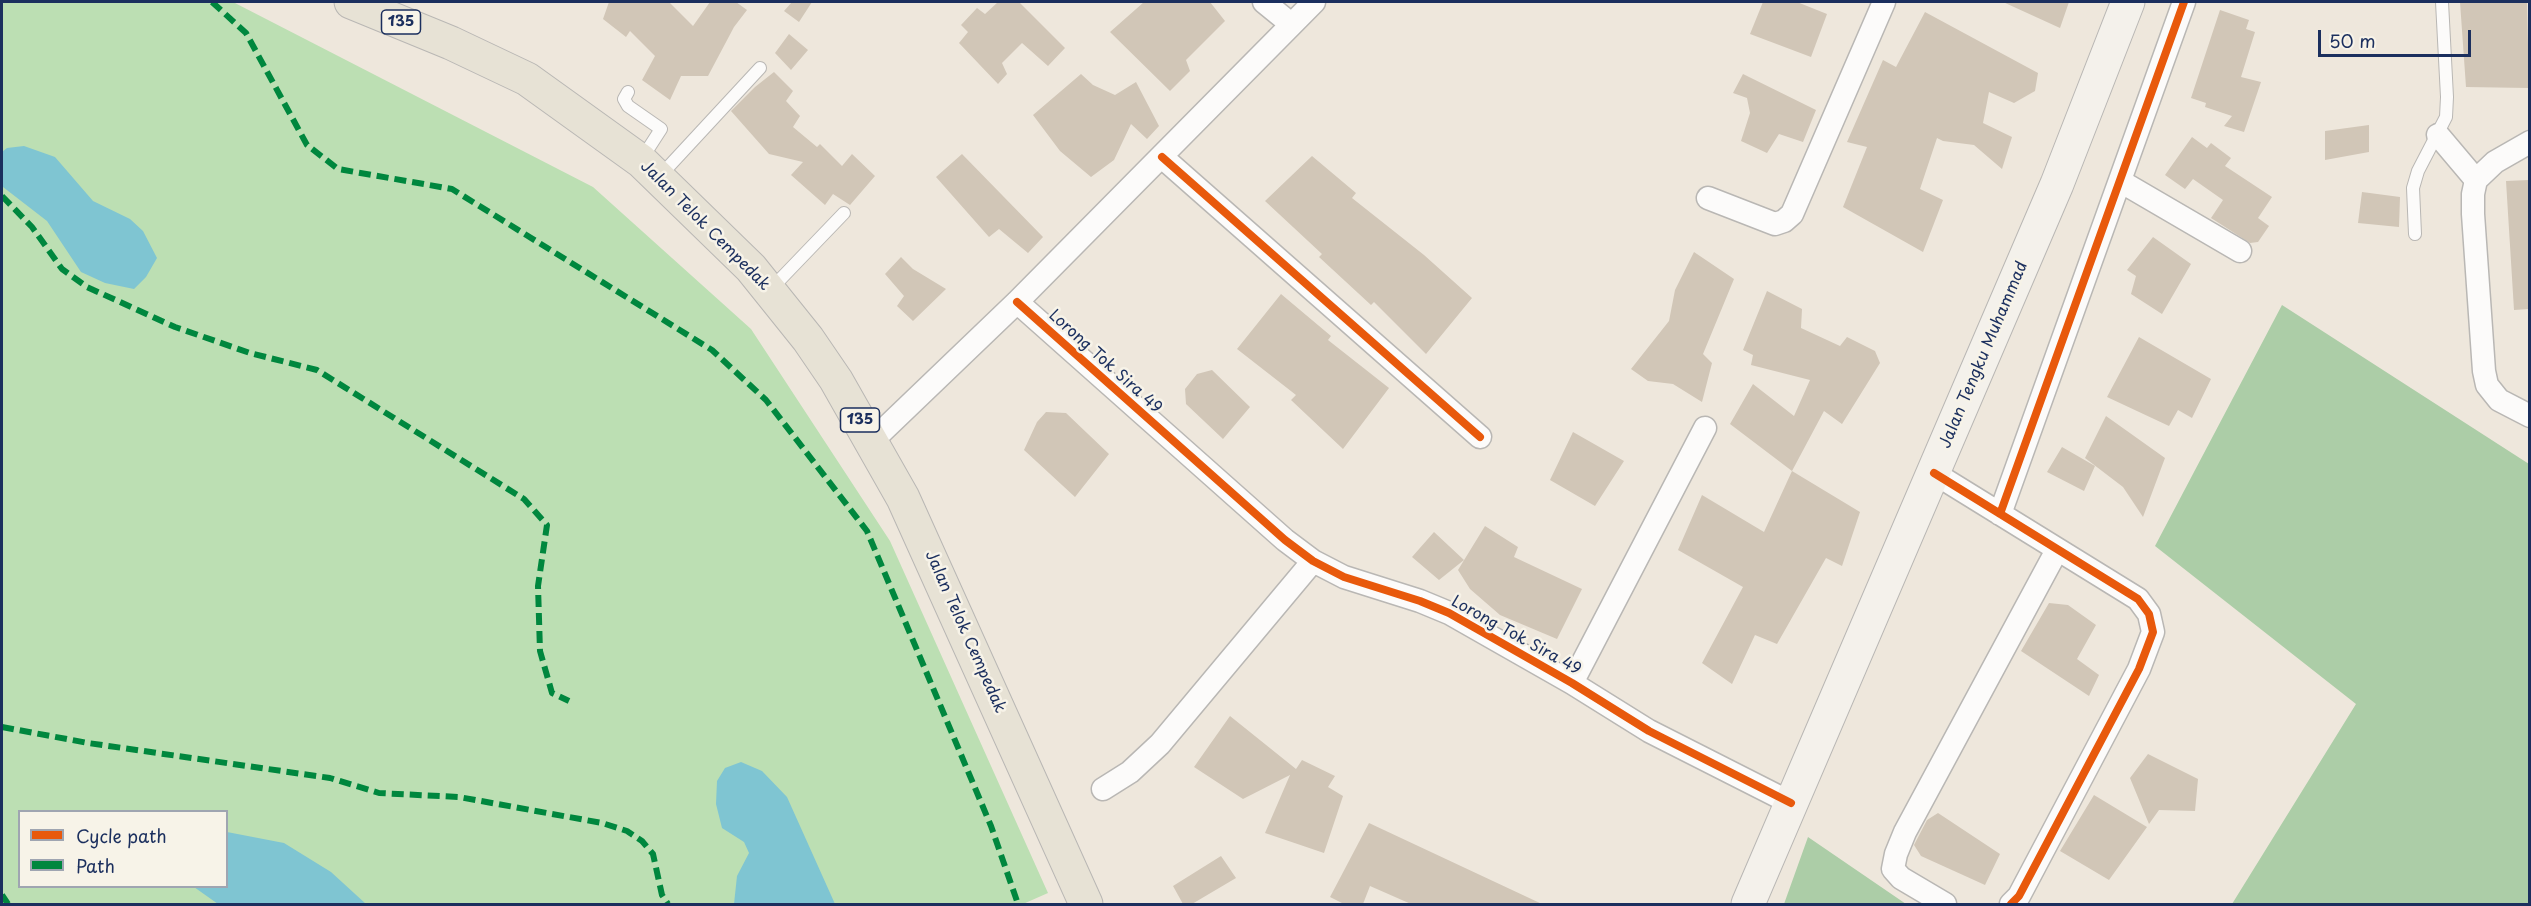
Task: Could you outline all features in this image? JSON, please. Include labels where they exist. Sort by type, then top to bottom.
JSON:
[{"type":"main road","name":"Jalan Telok Cempedak","points":[[351,2],[465,49],[527,79],[649,169],[742,260],[769,291],[808,339],[872,441],[926,544],[1086,904]]},
{"type":"main road","name":"Jalan Tengku Muhammad","points":[[1748,904],[2057,184],[2128,2]]},
{"type":"street","points":[[1264,2],[1291,24]]},
{"type":"street","points":[[872,441],[1017,302],[1314,2]]},
{"type":"street","points":[[1708,198],[1776,224],[1792,214],[1884,2]]},
{"type":"street","points":[[2000,514],[2184,2]]},
{"type":"street","points":[[2438,135],[2476,180]]},
{"type":"street","points":[[2529,142],[2495,162],[2476,180],[2473,194],[2484,371],[2491,394],[2529,417]]},
{"type":"street","points":[[1162,157],[1480,437]]},
{"type":"street","points":[[2120,182],[2240,251]]},
{"type":"street","name":"Lorong Tok Sira 49","points":[[1017,302],[1285,540],[1313,561],[1344,577],[1410,597],[1449,613],[1572,682],[1680,748],[1791,803]]},
{"type":"street","points":[[1572,682],[1706,428]]},
{"type":"street","points":[[1934,473],[2138,599],[2149,614],[2154,632],[2139,669],[2019,896],[2011,904]]},
{"type":"street","points":[[1945,904],[1901,878],[1893,869],[1896,854],[1905,832],[2057,550]]},
{"type":"street","points":[[1103,789],[1130,772],[1160,744],[1313,561]]},
{"type":"lane","points":[[2415,234],[2413,188],[2418,171],[2446,117],[2442,2]]},
{"type":"lane","points":[[649,169],[760,68]]},
{"type":"lane","points":[[628,92],[624,99],[628,106],[662,129],[649,169]]},
{"type":"lane","points":[[769,291],[844,213]]},
{"type":"green space","points":[[2,2],[233,2],[593,187],[751,329],[890,541],[1048,893],[1023,904],[2,904]]},
{"type":"green space","points":[[2282,305],[2529,464],[2529,904],[2232,904],[2356,704],[2155,546]]},
{"type":"green space","points":[[1808,837],[1906,904],[1784,904]]},
{"type":"water","points":[[24,146],[55,157],[93,201],[130,219],[143,231],[157,258],[146,277],[134,289],[105,283],[81,272],[47,221],[3,187],[2,152],[7,148]]},
{"type":"water","points":[[741,762],[762,771],[787,797],[835,904],[734,904],[737,876],[749,853],[744,842],[722,828],[716,804],[717,781],[725,768]]},
{"type":"water","points":[[228,832],[284,843],[331,872],[366,904],[218,904],[195,888],[228,888]]},
{"type":"building","points":[[609,2],[669,2],[693,26],[710,2],[736,2],[747,10],[734,27],[708,76],[681,76],[670,100],[642,80],[655,56],[630,31],[626,37],[603,19]]},
{"type":"building","points":[[792,2],[812,2],[799,22],[784,11]]},
{"type":"building","points":[[998,2],[1019,2],[1065,48],[1048,66],[1022,43],[1002,63],[1007,74],[998,84],[959,43],[968,32],[961,25],[977,8],[985,14]]},
{"type":"building","points":[[1144,2],[1210,2],[1225,21],[1186,60],[1190,71],[1170,91],[1110,32]]},
{"type":"building","points":[[1763,2],[1797,2],[1827,14],[1811,57],[1750,34]]},
{"type":"building","points":[[2003,2],[2069,2],[2060,28]]},
{"type":"building","points":[[2460,2],[2527,2],[2529,88],[2466,87]]},
{"type":"building","points":[[2220,10],[2249,20],[2246,29],[2255,32],[2241,77],[2261,82],[2244,132],[2224,126],[2232,116],[2205,107],[2206,103],[2191,98]]},
{"type":"building","points":[[1925,12],[2038,73],[2035,91],[2014,103],[1989,92],[1983,123],[2012,137],[2002,169],[1974,145],[1943,141],[1937,138],[1920,189],[1943,200],[1923,252],[1843,207],[1867,147],[1847,142],[1883,60],[1896,67]]},
{"type":"building","points":[[789,34],[808,50],[791,70],[775,53]]},
{"type":"building","points":[[774,72],[793,91],[786,101],[800,116],[793,127],[817,147],[820,144],[842,166],[852,154],[875,176],[850,205],[833,194],[825,205],[791,175],[803,162],[769,154],[731,111]]},
{"type":"building","points":[[1081,74],[1093,85],[1115,95],[1136,82],[1159,126],[1147,139],[1131,124],[1114,160],[1091,177],[1060,151],[1033,115]]},
{"type":"building","points":[[1743,74],[1816,110],[1803,142],[1779,134],[1767,153],[1741,141],[1750,113],[1747,98],[1733,93]]},
{"type":"building","points":[[2369,125],[2369,152],[2325,160],[2325,131]]},
{"type":"building","points":[[2192,137],[2207,148],[2211,143],[2231,158],[2225,166],[2272,197],[2258,218],[2269,226],[2258,242],[2250,243],[2211,218],[2223,200],[2193,179],[2185,189],[2165,175]]},
{"type":"building","points":[[962,154],[1043,237],[1028,253],[999,229],[989,237],[936,177]]},
{"type":"building","points":[[1312,156],[1356,193],[1352,198],[1424,255],[1472,298],[1426,354],[1374,302],[1371,305],[1319,257],[1322,254],[1265,201]]},
{"type":"building","points":[[2529,180],[2529,309],[2514,310],[2506,181]]},
{"type":"building","points":[[2362,192],[2400,197],[2399,227],[2358,223]]},
{"type":"building","points":[[2153,237],[2191,264],[2162,314],[2131,294],[2136,276],[2127,270]]},
{"type":"building","points":[[1694,252],[1734,279],[1703,354],[1712,363],[1702,402],[1673,384],[1648,381],[1631,369],[1669,321],[1675,290]]},
{"type":"building","points":[[901,257],[913,269],[946,289],[913,321],[897,306],[904,296],[885,274]]},
{"type":"building","points":[[1767,291],[1802,309],[1801,328],[1840,346],[1847,337],[1875,351],[1880,363],[1842,424],[1824,411],[1792,471],[1730,424],[1753,384],[1794,416],[1810,380],[1751,365],[1753,355],[1743,350]]},
{"type":"building","points":[[1281,294],[1331,336],[1328,340],[1389,388],[1343,449],[1291,400],[1296,395],[1237,349]]},
{"type":"building","points":[[2139,337],[2211,379],[2192,418],[2178,410],[2169,426],[2107,397]]},
{"type":"building","points":[[1212,370],[1250,407],[1223,439],[1186,404],[1185,389],[1197,374]]},
{"type":"building","points":[[1046,412],[1066,413],[1109,454],[1075,497],[1024,450],[1037,422]]},
{"type":"building","points":[[2106,416],[2165,458],[2143,517],[2123,487],[2085,458]]},
{"type":"building","points":[[1573,432],[1624,461],[1595,506],[1550,480]]},
{"type":"building","points":[[2062,447],[2095,466],[2084,491],[2047,472]]},
{"type":"building","points":[[1792,471],[1860,512],[1842,566],[1826,558],[1777,644],[1755,635],[1732,684],[1702,663],[1743,587],[1678,550],[1702,495],[1764,532]]},
{"type":"building","points":[[1485,526],[1518,547],[1514,557],[1582,589],[1557,639],[1500,615],[1470,589],[1458,570]]},
{"type":"building","points":[[1434,532],[1464,560],[1439,580],[1412,557]]},
{"type":"building","points":[[2049,603],[2068,605],[2096,625],[2077,659],[2099,675],[2089,696],[2021,651]]},
{"type":"building","points":[[1230,716],[1296,769],[1302,760],[1335,776],[1328,787],[1343,796],[1324,853],[1265,833],[1290,775],[1243,799],[1194,767]]},
{"type":"building","points":[[2148,754],[2198,779],[2195,811],[2159,810],[2149,824],[2130,778]]},
{"type":"building","points":[[2094,795],[2147,827],[2109,880],[2060,851]]},
{"type":"building","points":[[1938,813],[2000,854],[1985,885],[1921,856],[1914,845],[1927,820]]},
{"type":"building","points":[[1369,823],[1542,904],[1411,904],[1370,886],[1363,904],[1344,904],[1330,897]]},
{"type":"building","points":[[1221,856],[1236,878],[1192,904],[1183,904],[1173,886]]},
{"type":"marked path","points":[[212,2],[246,33],[307,145],[338,169],[452,189],[712,350],[766,400],[867,531],[991,826],[1018,904]]},
{"type":"marked path","points":[[2,196],[32,227],[62,269],[87,287],[175,327],[250,353],[317,370],[524,499],[547,525],[538,586],[540,651],[552,693],[569,701]]},
{"type":"marked path","points":[[2,727],[88,743],[330,778],[379,793],[459,797],[602,823],[627,831],[642,841],[653,854],[662,895],[668,904]]},
{"type":"marked path","points":[[2,895],[8,904]]},
{"type":"cycle path","points":[[2000,514],[2184,2]]},
{"type":"cycle path","points":[[1162,157],[1480,437]]},
{"type":"cycle path","points":[[1017,302],[1285,540],[1313,561],[1344,577],[1420,601],[1449,613],[1572,683],[1649,731],[1791,803]]},
{"type":"cycle path","points":[[1934,473],[2138,599],[2149,614],[2153,632],[2139,669],[2019,896],[2011,904]]}]
